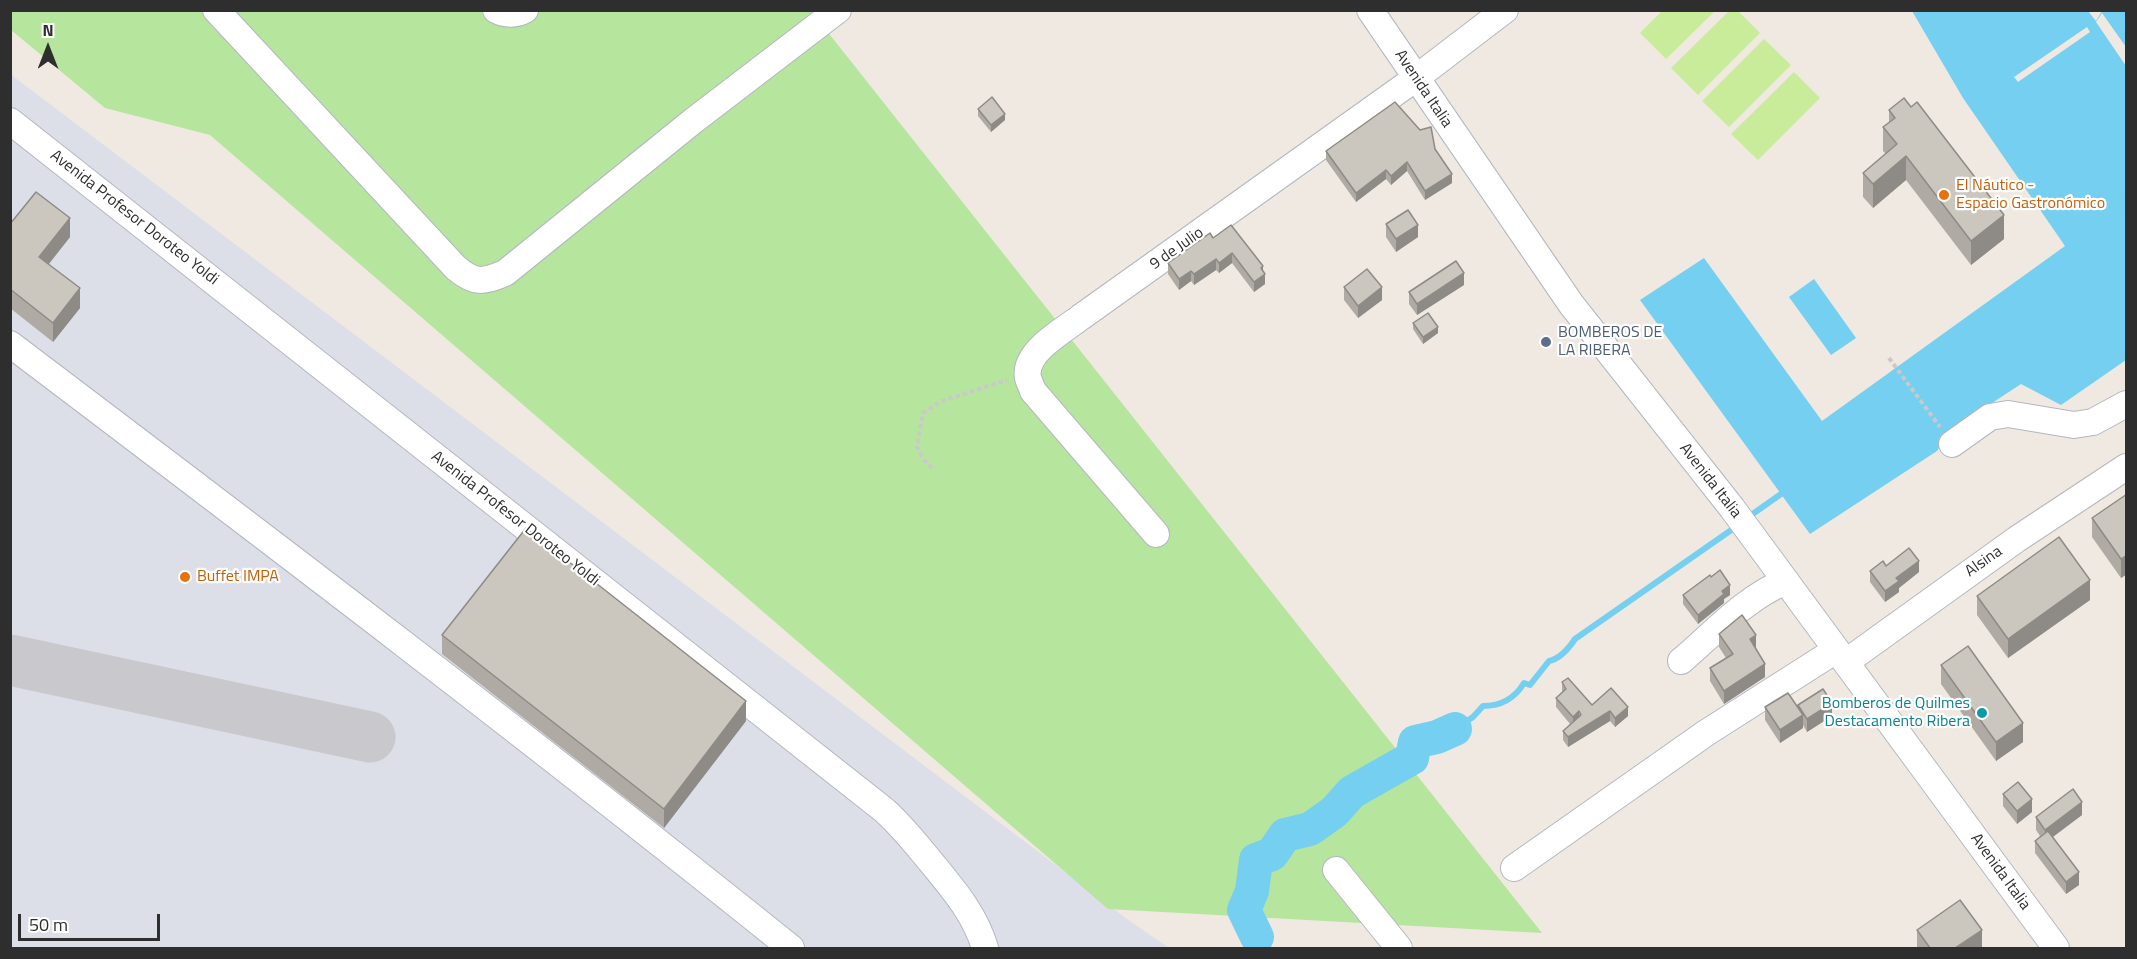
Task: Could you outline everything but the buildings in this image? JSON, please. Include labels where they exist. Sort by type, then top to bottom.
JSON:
[{"type":"street","points":[[216,10],[456,268],[469,279],[486,281],[505,273],[693,122],[838,10]]},
{"type":"street","points":[[496,10],[502,14],[519,14],[525,10]]},
{"type":"street","name":"Avenida Italia","points":[[1370,10],[1571,304],[1732,508],[2056,948]]},
{"type":"street","name":"9 de Julio","points":[[1028,374],[1029,362],[1035,352],[1416,78],[1505,10]]},
{"type":"street","name":"Avenida Profesor Doroteo Yoldi","points":[[10,121],[884,810],[902,826],[964,903],[985,948]]},
{"type":"street","points":[[10,344],[248,524],[702,876],[791,948]]},
{"type":"street","points":[[1028,374],[1033,391],[1156,534]]},
{"type":"street","points":[[1946,436],[1990,417],[2008,414],[2074,425],[2093,422],[2127,404]]},
{"type":"street","name":"Alsina","points":[[1514,868],[1706,733],[1841,656],[2127,467]]},
{"type":"street","points":[[1681,661],[1767,589],[1786,581]]},
{"type":"street","points":[[1336,870],[1399,948]]},
{"type":"path","points":[[1889,358],[1946,436]]},
{"type":"path","points":[[932,468],[916,447],[923,413],[942,401],[1028,374]]},
{"type":"shaded area","points":[[10,74],[1127,919],[1169,948],[11,948]]},
{"type":"green space","points":[[1730,10],[1738,11],[1760,33],[1698,95],[1671,68]]},
{"type":"green space","points":[[10,11],[811,11],[1542,933],[1108,909],[210,135],[105,108],[11,30]]},
{"type":"green space","points":[[1662,11],[1715,11],[1666,59],[1640,33]]},
{"type":"green space","points":[[1764,39],[1791,65],[1729,127],[1702,101]]},
{"type":"green space","points":[[1794,72],[1820,98],[1758,160],[1731,134]]},
{"type":"water","points":[[1912,11],[2088,11],[2096,21],[2102,11],[2126,11],[2126,360],[2061,405],[2021,384],[1951,430],[1937,451],[1810,534],[1640,300],[1704,258],[1822,421],[2065,246],[1963,98]]},
{"type":"water","points":[[1814,279],[1856,338],[1831,355],[1789,297]]},
{"type":"pier","points":[[2102,13],[2126,47],[2126,66],[2096,22]]},
{"type":"pier","points":[[2087,27],[2090,32],[2018,82],[2014,77]]},
{"type":"waterway","points":[[1747,518],[1781,494]]},
{"type":"waterway","points":[[1455,729],[1473,717],[1483,706],[1502,703],[1512,697],[1524,683],[1530,685],[1549,661],[1564,653],[1575,639],[1737,526]]},
{"type":"waterway","points":[[1257,937],[1244,910],[1252,891],[1256,860],[1272,854],[1285,835],[1310,829],[1334,812],[1352,792],[1412,758],[1415,742],[1437,737],[1455,729]]},
{"type":"taxiway","points":[[10,660],[370,737]]},
{"type":"place","name":"El Náutico - Espacio Gastronómico","points":[[1944,195]]},
{"type":"place","name":"BOMBEROS DE LA RIBERA","points":[[1546,342]]},
{"type":"place","name":"Buffet IMPA","points":[[185,577]]},
{"type":"place","name":"Bomberos de Quilmes Destacamento Ribera","points":[[1982,713]]}]
